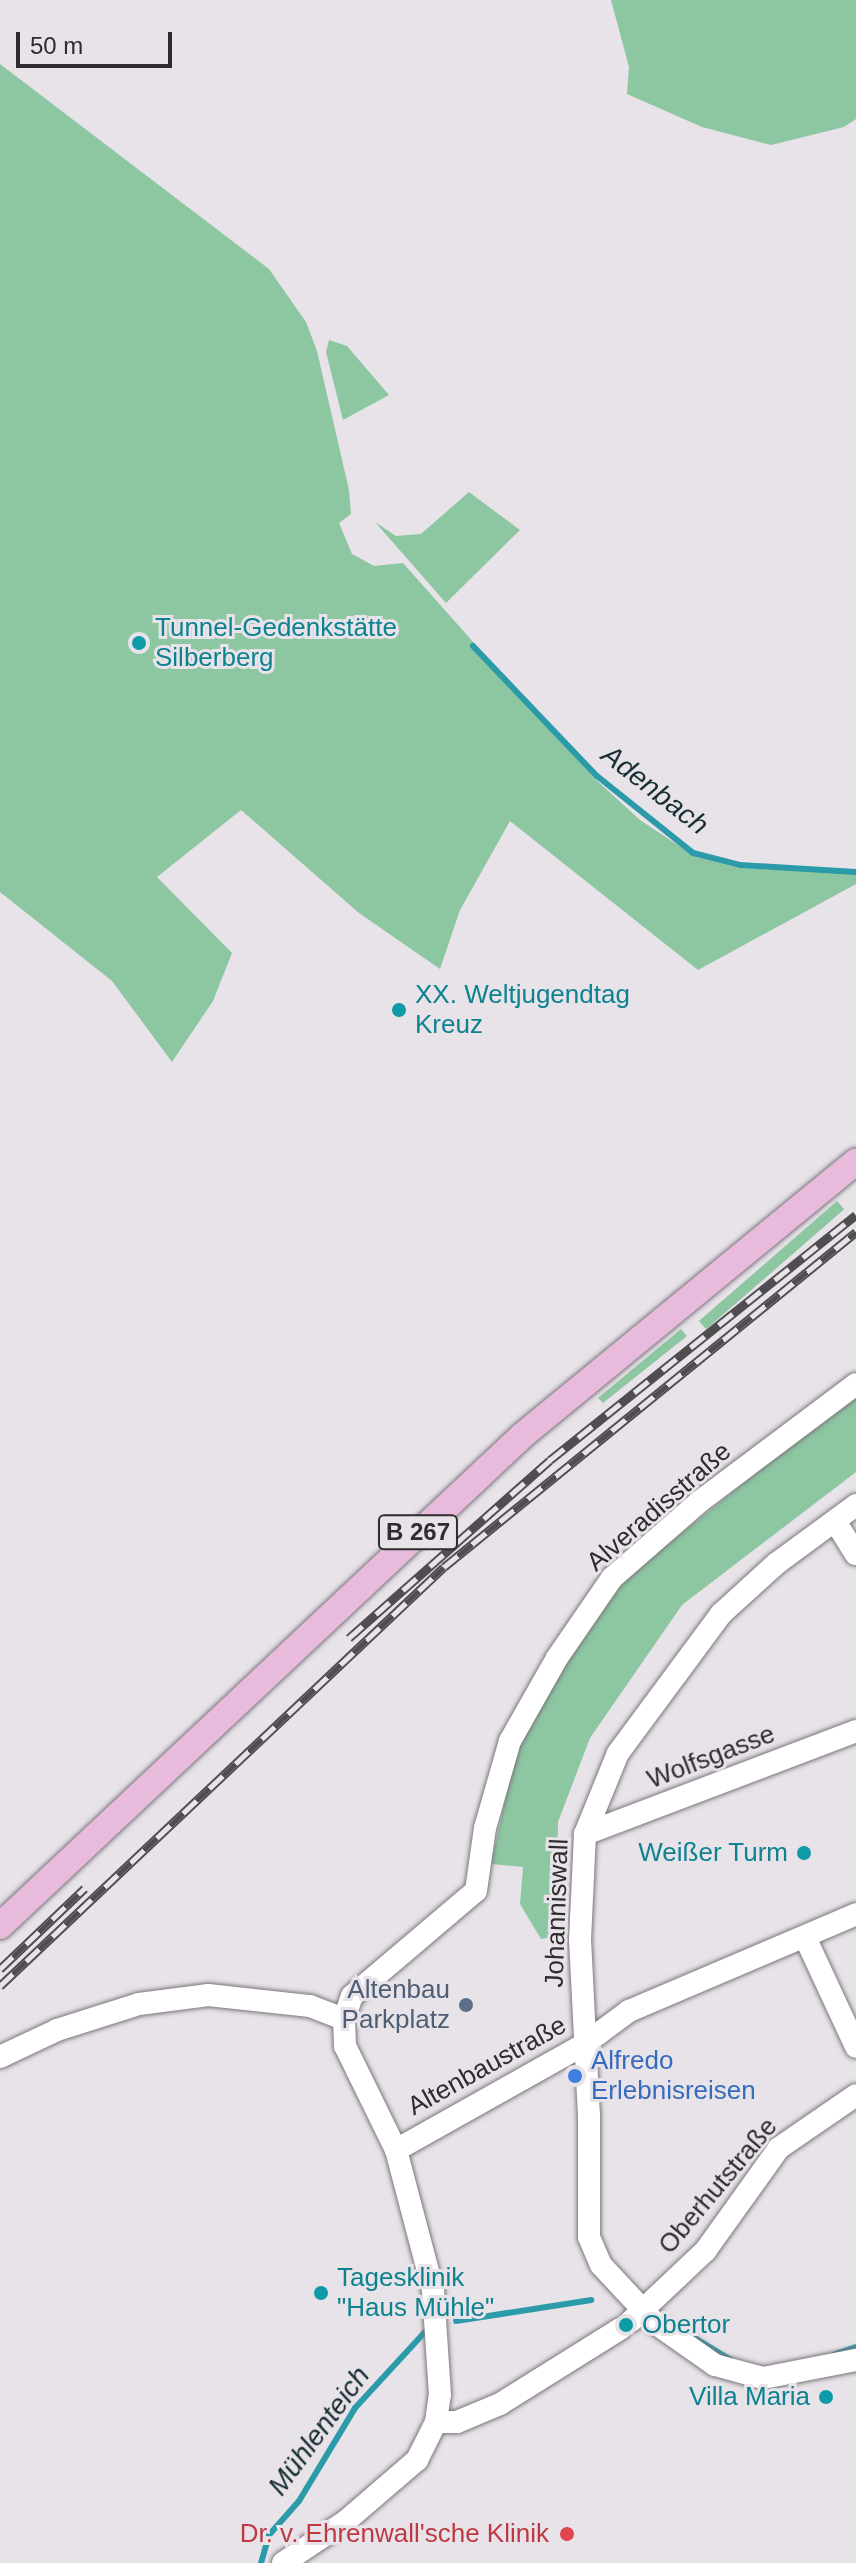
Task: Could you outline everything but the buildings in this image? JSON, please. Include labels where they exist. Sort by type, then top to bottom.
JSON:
[{"type":"main road","name":"B 267","points":[[0,1926],[523,1435],[856,1161]]},
{"type":"street","name":"Alveradisstraße","points":[[344,2019],[352,1996],[476,1891],[485,1828],[510,1741],[557,1658],[612,1578],[699,1502],[856,1384]]},
{"type":"street","name":"Johanniswall","points":[[856,1505],[721,1614],[618,1753],[585,1834],[583,2045],[589,2115],[589,2237],[632,2321],[715,2365],[763,2378],[856,2360]]},
{"type":"street","points":[[835,1521],[856,1554]]},
{"type":"street","name":"Wolfsgasse","points":[[585,1834],[856,1731]]},
{"type":"street","name":"Altenbaustraße","points":[[436,2422],[440,2395],[433,2290],[396,2150],[583,2045],[629,2011],[856,1914]]},
{"type":"street","points":[[805,1937],[856,2047]]},
{"type":"street","points":[[0,2057],[57,2030],[139,2004],[208,1995],[310,2006],[344,2019],[345,2046],[396,2150]]},
{"type":"street","name":"Oberhutstraße","points":[[436,2422],[457,2422],[500,2404],[632,2321],[706,2250],[779,2148],[856,2095]]},
{"type":"street","points":[[283,2563],[346,2521],[417,2460],[436,2422]]},
{"type":"green space","points":[[611,0],[856,0],[856,119],[844,127],[771,145],[702,127],[627,94],[629,67]]},
{"type":"green space","points":[[0,64],[269,269],[306,322],[317,351],[349,490],[351,514],[339,523],[352,554],[374,566],[403,563],[594,778],[640,820],[696,857],[739,868],[846,872],[856,874],[856,884],[698,970],[510,821],[460,910],[440,969],[359,913],[241,810],[157,877],[232,953],[213,1001],[172,1062],[112,981],[0,892]]},
{"type":"green space","points":[[329,340],[347,346],[389,395],[343,420],[326,352]]},
{"type":"green space","points":[[469,492],[520,530],[446,603],[375,522],[396,536],[421,534]]},
{"type":"green space","points":[[837,1201],[844,1209],[706,1329],[699,1321]]},
{"type":"green space","points":[[681,1329],[687,1336],[603,1403],[598,1398]]},
{"type":"green space","points":[[856,1393],[856,1472],[682,1605],[590,1738],[558,1822],[556,1936],[541,1939],[520,1904],[523,1867],[491,1864],[517,1746],[564,1661],[618,1584]]},
{"type":"waterway","name":"Adenbach","points":[[473,646],[597,776],[693,853],[740,865],[856,872]]},
{"type":"waterway","name":"Mühlenteich","points":[[456,2321],[591,2300]]},
{"type":"waterway","name":"Mühlenteich","points":[[261,2563],[269,2535],[299,2501],[355,2408],[425,2332]]},
{"type":"waterway","name":"Mühlenteich","points":[[693,2337],[731,2360]]},
{"type":"waterway","name":"Mühlenteich","points":[[835,2354],[856,2347]]},
{"type":"railway","points":[[349,1638],[550,1460],[856,1215]]},
{"type":"railway","points":[[0,1986],[444,1567],[856,1232]]},
{"type":"railway","points":[[0,1969],[85,1888]]},
{"type":"place","name":"Tunnel-Gedenkstätte Silberberg","points":[[139,643]]},
{"type":"place","name":"XX. Weltjugendtag Kreuz","points":[[399,1010]]},
{"type":"place","name":"Weißer Turm","points":[[804,1853]]},
{"type":"place","name":"Altenbau Parkplatz","points":[[466,2005]]},
{"type":"place","name":"Alfredo Erlebnisreisen","points":[[575,2076]]},
{"type":"place","name":"Tagesklinik \"Haus Mühle\"","points":[[321,2293]]},
{"type":"place","name":"Obertor","points":[[626,2325]]},
{"type":"place","name":"Villa Maria","points":[[826,2397]]},
{"type":"place","name":"Dr. v. Ehrenwall'sche Klinik","points":[[567,2534]]}]
